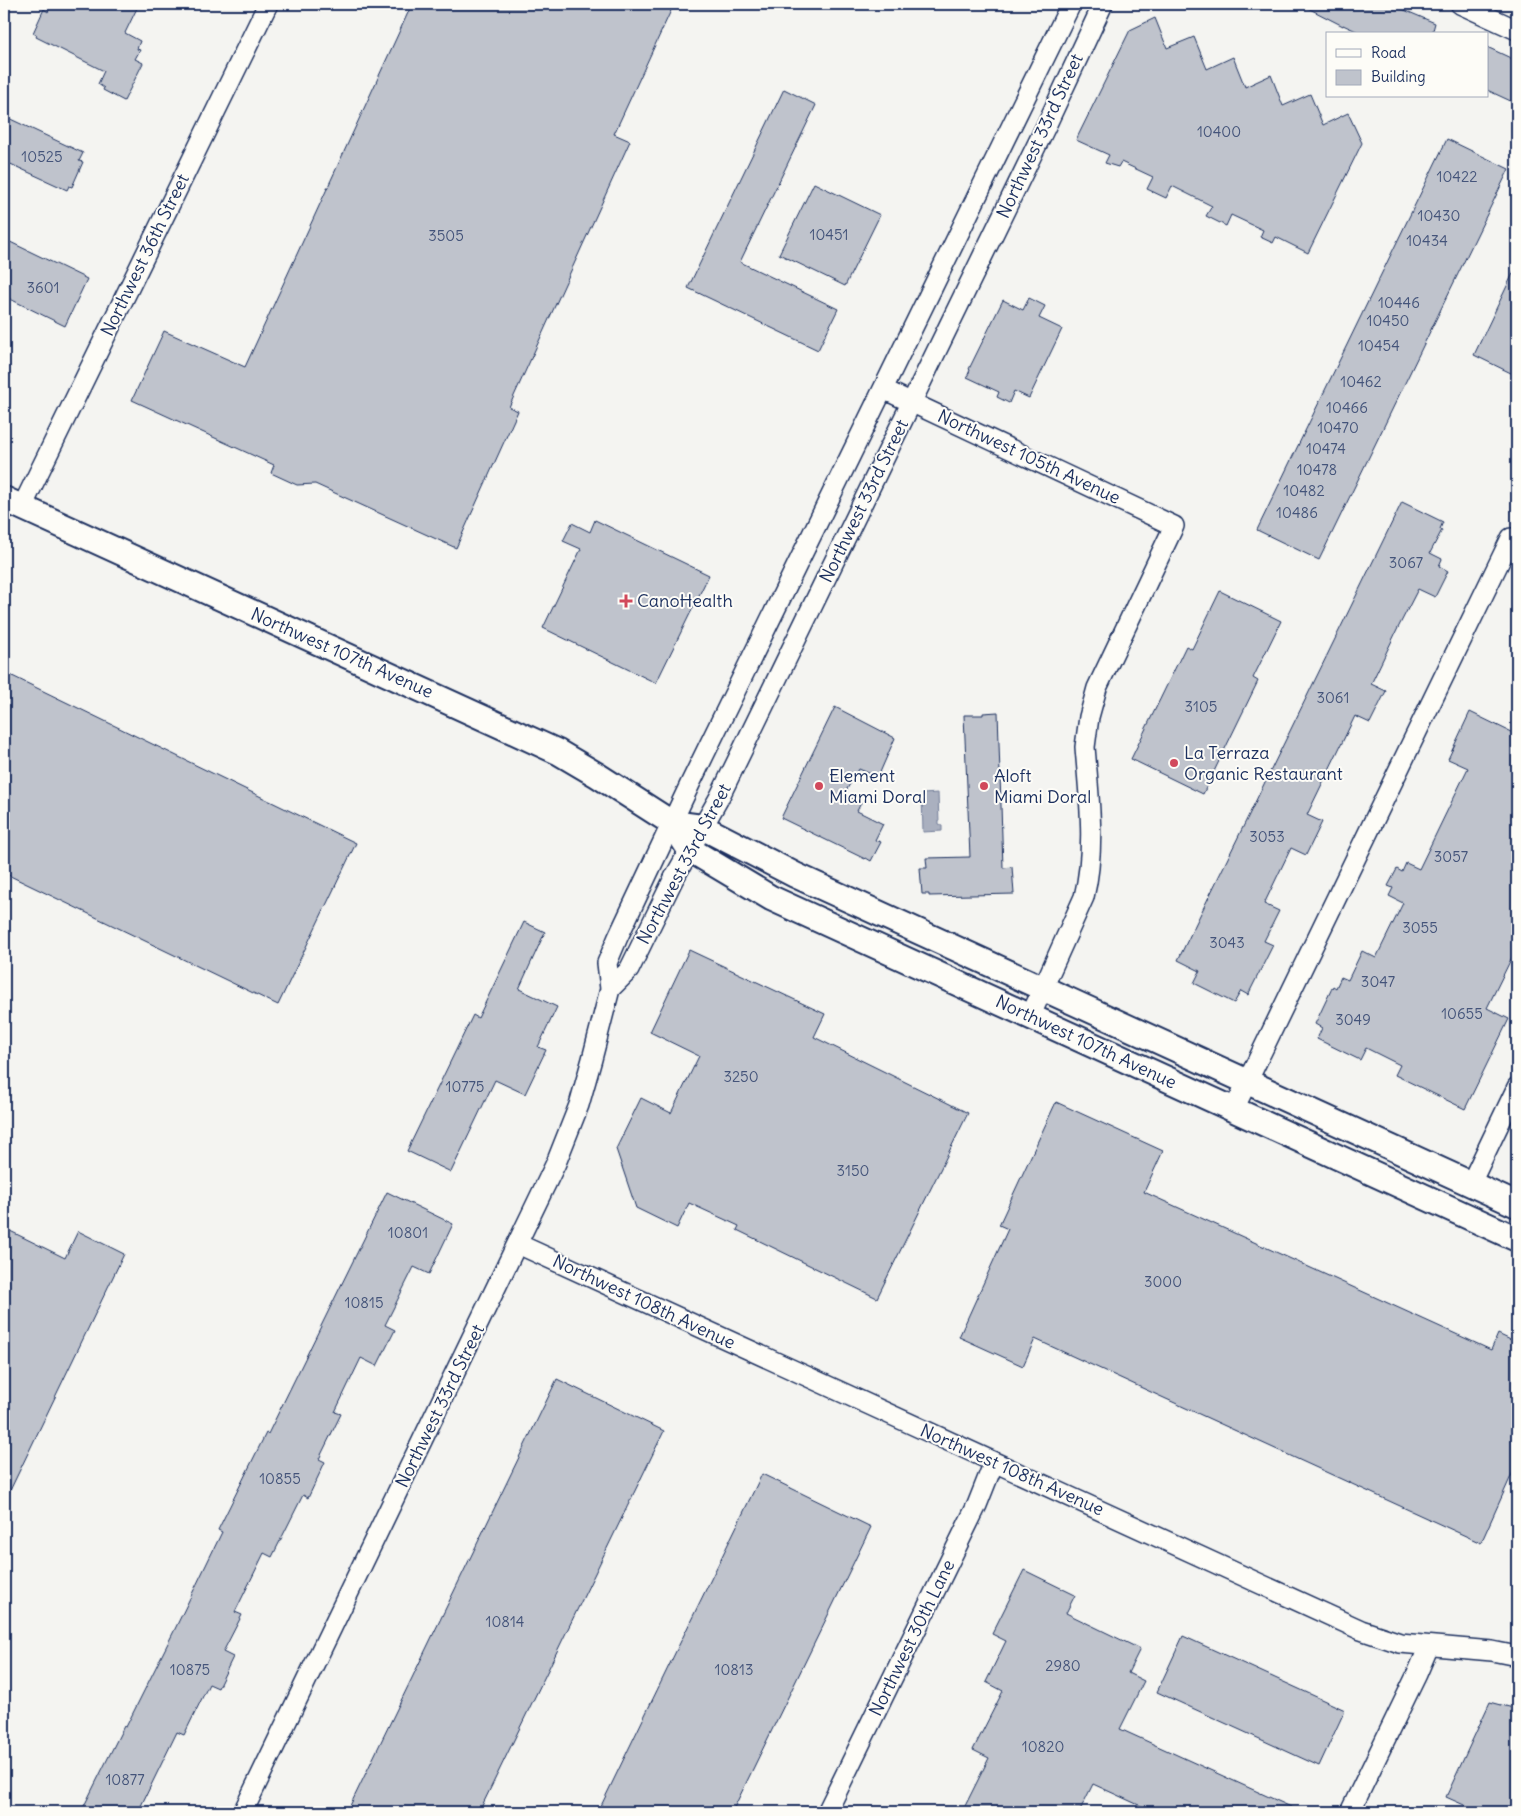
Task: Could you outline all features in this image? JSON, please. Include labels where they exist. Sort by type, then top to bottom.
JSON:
[{"type":"main road","name":"Northwest 107th Avenue","points":[[13,503],[550,749],[597,775],[672,823],[702,827],[787,871],[1517,1205]]},
{"type":"main road","name":"Northwest 107th Avenue","points":[[672,823],[689,850],[771,898],[1517,1239]]},
{"type":"main road","points":[[1457,1212],[1471,1183]]},
{"type":"street","name":"Northwest 36th Street","points":[[13,503],[268,4]]},
{"type":"street","name":"Northwest 33rd Street","points":[[243,1812],[550,1178],[579,1105],[610,989],[607,963],[609,957],[672,823],[1071,4]]},
{"type":"street","name":"Northwest 33rd Street","points":[[610,989],[629,970],[689,850],[719,798],[1042,135],[1103,4]]},
{"type":"street","points":[[1460,4],[1517,30]]},
{"type":"street","name":"Northwest 105th Avenue","points":[[883,389],[1174,526],[1093,700],[1086,732],[1085,747],[1091,851],[1088,877],[1084,897],[1043,988]]},
{"type":"street","points":[[1234,1110],[1511,538]]},
{"type":"street","points":[[1030,1017],[1043,988]]},
{"type":"street","points":[[1471,1183],[1517,1087]]},
{"type":"street","name":"Northwest 108th Avenue","points":[[518,1244],[1361,1630],[1388,1640],[1429,1646],[1492,1651],[1517,1656]]},
{"type":"street","name":"Northwest 30th Lane","points":[[827,1812],[977,1506],[994,1462]]},
{"type":"street","points":[[1350,1812],[1429,1646]]},
{"type":"water","points":[[938,793],[939,824],[942,825],[942,831],[923,832],[922,794]]},
{"type":"building","points":[[52,4],[139,4],[125,33],[140,41],[137,49],[140,50],[135,59],[143,63],[124,101],[103,90],[104,88],[98,84],[104,71],[36,37],[37,35],[33,33],[44,9],[48,12]]},
{"type":"building","points":[[412,4],[674,4],[614,134],[630,141],[509,407],[518,411],[456,548],[315,484],[297,485],[271,473],[274,465],[132,400],[164,331],[245,367]]},
{"type":"building","points":[[1300,4],[1390,4],[1435,23],[1433,32],[1359,32]]},
{"type":"building","points":[[1155,18],[1167,48],[1194,37],[1207,69],[1233,57],[1245,87],[1271,75],[1283,106],[1310,94],[1323,125],[1348,113],[1362,143],[1308,253],[1276,237],[1273,243],[1260,237],[1263,230],[1231,215],[1226,226],[1206,216],[1212,206],[1172,186],[1166,198],[1147,189],[1153,177],[1121,162],[1118,167],[1105,163],[1109,155],[1076,140],[1130,30]]},
{"type":"building","points":[[1488,47],[1517,61],[1517,104],[1488,90]]},
{"type":"building","points":[[784,89],[816,105],[740,262],[838,309],[818,350],[688,288]]},
{"type":"building","points":[[4,116],[83,153],[79,161],[83,162],[72,187],[69,186],[67,190],[4,161]]},
{"type":"building","points":[[1447,139],[1509,169],[1319,560],[1257,530]]},
{"type":"building","points":[[814,183],[880,215],[845,286],[779,254]]},
{"type":"building","points":[[4,239],[87,279],[65,326],[4,296]]},
{"type":"building","points":[[1517,265],[1517,376],[1474,355]]},
{"type":"building","points":[[1029,298],[1045,306],[1039,318],[1062,329],[1029,398],[1014,391],[1009,403],[997,397],[999,392],[967,377],[969,369],[1003,300],[1023,310]]},
{"type":"building","points":[[1402,502],[1443,522],[1440,529],[1442,530],[1430,553],[1442,559],[1439,566],[1448,571],[1435,597],[1418,589],[1398,628],[1371,684],[1386,691],[1370,723],[1355,716],[1307,815],[1322,822],[1306,855],[1291,848],[1264,904],[1279,911],[1264,941],[1273,945],[1248,995],[1241,991],[1234,1003],[1194,983],[1200,971],[1178,960]]},
{"type":"building","name":"CanoHealth","points":[[595,520],[709,575],[656,683],[543,628],[581,549],[563,541],[572,523],[590,532]]},
{"type":"building","points":[[1220,591],[1281,621],[1253,678],[1258,681],[1203,794],[1131,759],[1186,646],[1192,649]]},
{"type":"building","points":[[4,672],[356,843],[278,1005],[4,873]]},
{"type":"building","name":"Element Miami Doral","points":[[835,707],[895,738],[878,777],[859,769],[844,794],[861,803],[857,811],[883,824],[875,840],[881,842],[871,861],[781,818]]},
{"type":"building","name":"Aloft Miami Doral","points":[[998,712],[1003,868],[1012,867],[1014,894],[929,896],[929,894],[922,894],[920,868],[927,868],[926,858],[970,857],[964,715],[983,715],[983,713]]},
{"type":"building","points":[[1470,712],[1517,735],[1517,947],[1487,1008],[1509,1019],[1465,1109],[1395,1075],[1400,1065],[1366,1048],[1360,1060],[1317,1039],[1322,1028],[1315,1024],[1333,986],[1336,988],[1341,977],[1348,980],[1362,951],[1376,958],[1403,903],[1389,896],[1393,888],[1388,886],[1397,869],[1402,872],[1406,863],[1419,869],[1468,768],[1448,759]]},
{"type":"building","points":[[524,922],[545,932],[519,989],[557,1007],[538,1047],[546,1050],[525,1094],[495,1080],[451,1172],[407,1151],[473,1015],[478,1018]]},
{"type":"building","points":[[689,950],[825,1014],[814,1037],[968,1113],[877,1298],[737,1230],[739,1226],[689,1203],[677,1228],[636,1208],[616,1149],[641,1098],[671,1113],[699,1056],[650,1032]]},
{"type":"building","points":[[1056,1102],[1163,1151],[1144,1192],[1491,1350],[1498,1334],[1517,1343],[1517,1463],[1481,1543],[1035,1339],[1023,1366],[959,1337],[1008,1229],[999,1225]]},
{"type":"building","points":[[387,1192],[453,1224],[429,1274],[414,1267],[385,1325],[395,1330],[377,1366],[361,1358],[335,1412],[341,1414],[319,1459],[325,1462],[308,1498],[303,1495],[272,1557],[264,1553],[235,1612],[242,1615],[223,1652],[233,1657],[218,1688],[209,1684],[184,1735],[177,1732],[138,1812],[81,1812],[175,1629],[222,1532],[218,1530],[266,1433],[268,1434]]},
{"type":"building","points":[[4,1228],[65,1258],[78,1231],[124,1254],[4,1503]]},
{"type":"building","points":[[557,1379],[664,1431],[479,1812],[347,1812]]},
{"type":"building","points":[[762,1474],[871,1527],[732,1812],[598,1812]]},
{"type":"building","points":[[1024,1570],[1075,1595],[1066,1613],[1140,1649],[1128,1673],[1144,1681],[1120,1729],[1302,1812],[1154,1812],[1093,1784],[1079,1812],[973,1812],[964,1808],[989,1758],[973,1750],[1003,1691],[986,1682],[1006,1641],[992,1634]]},
{"type":"building","points":[[1183,1636],[1345,1710],[1319,1766],[1157,1692]]},
{"type":"building","points":[[1490,1702],[1517,1709],[1517,1812],[1480,1812],[1446,1797]]},
{"type":"place","name":"CanoHealth","points":[[626,601]]},
{"type":"place","name":"La Terraza Organic Restaurant","points":[[1174,763]]},
{"type":"place","name":"Element Miami Doral","points":[[819,786]]},
{"type":"place","name":"Aloft Miami Doral","points":[[984,786]]}]
